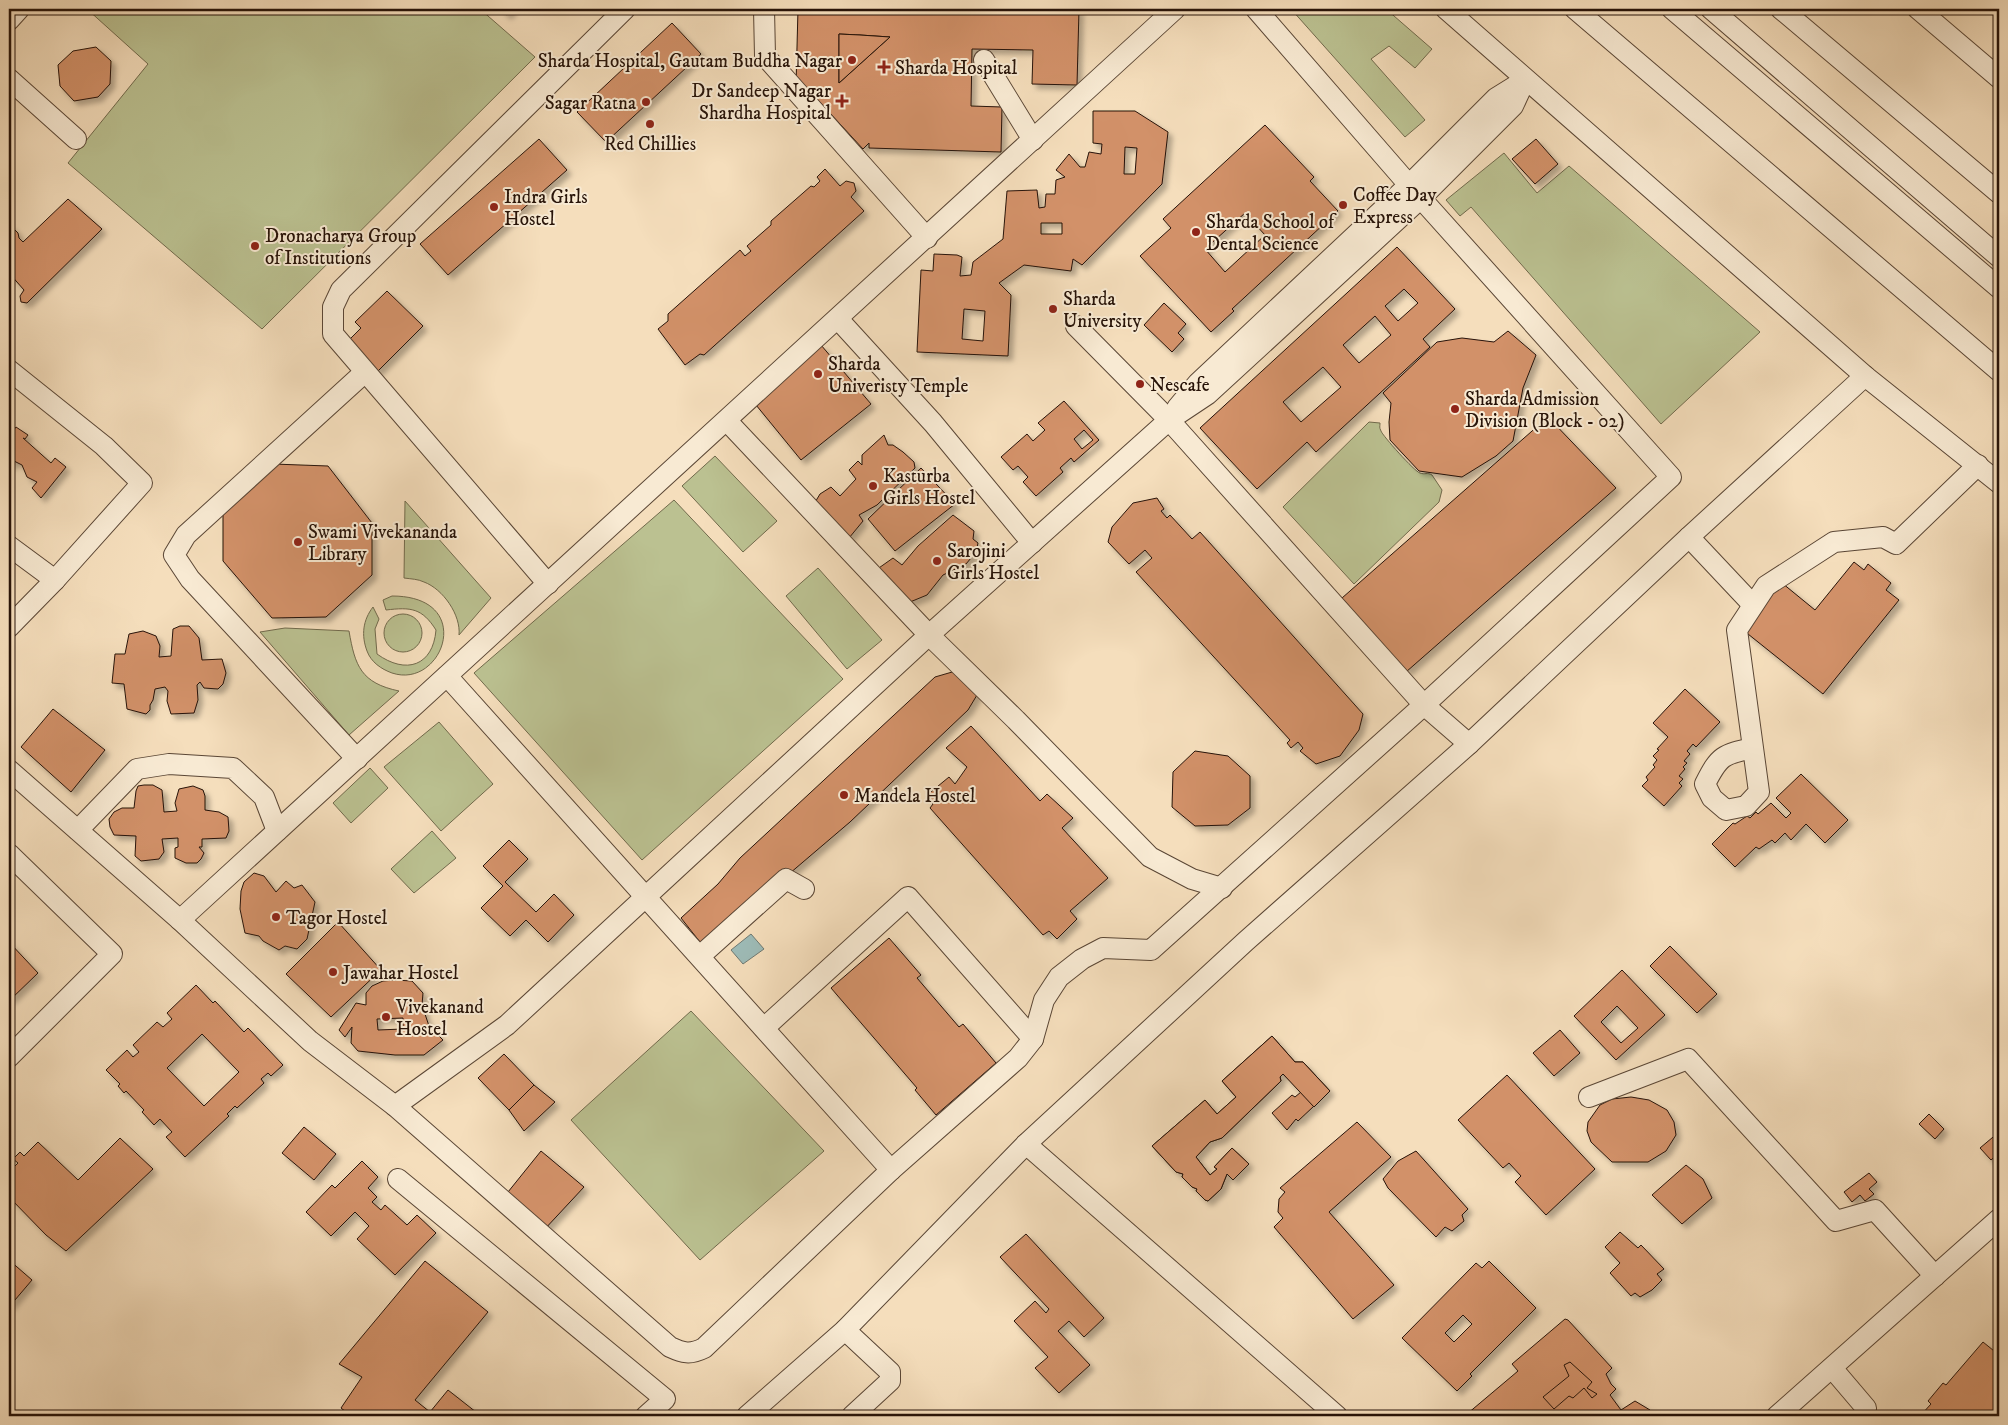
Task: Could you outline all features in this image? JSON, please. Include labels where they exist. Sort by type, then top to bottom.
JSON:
[{"type":"street","points":[[9,20],[19,9]]},
{"type":"street","points":[[548,584],[333,334],[333,307],[341,290],[625,9]]},
{"type":"street","points":[[764,9],[764,56],[928,238]]},
{"type":"street","points":[[9,770],[180,920],[310,1042],[395,1106],[670,1347],[685,1354],[695,1353],[704,1348],[891,1170],[1018,1058],[1033,1039],[1044,1000],[1059,977],[1082,959],[1103,948],[1151,950],[1424,705],[1670,477],[1415,192],[1256,9]]},
{"type":"street","points":[[1446,9],[1865,376],[1999,483]]},
{"type":"street","points":[[1575,9],[1999,372]]},
{"type":"street","points":[[1672,9],[1999,288]]},
{"type":"street","points":[[1712,9],[1999,257]]},
{"type":"street","points":[[1781,9],[1999,193]]},
{"type":"street","points":[[1918,9],[1999,78]]},
{"type":"street","points":[[180,920],[928,238],[1166,12]]},
{"type":"street","points":[[984,60],[1033,140]]},
{"type":"street","points":[[9,79],[76,139]]},
{"type":"street","points":[[395,1106],[507,1025],[929,635],[1169,420],[1198,383],[1415,192],[1496,98],[1525,80]]},
{"type":"street","points":[[838,319],[933,423],[1032,543]]},
{"type":"street","points":[[1076,326],[1169,420],[1424,705],[1469,744]]},
{"type":"street","points":[[9,370],[104,446],[142,483],[55,580],[9,627]]},
{"type":"street","points":[[357,759],[190,578],[174,555],[186,535],[365,372]]},
{"type":"street","points":[[746,1416],[844,1330],[1026,1144],[1246,941],[1469,744],[1689,536],[1865,376]]},
{"type":"street","points":[[727,420],[929,635],[1016,720],[1150,857],[1192,879],[1222,888]]},
{"type":"street","points":[[1753,748],[1737,630],[1766,586],[1834,542],[1882,537],[1896,544],[1978,465]]},
{"type":"street","points":[[1689,536],[1754,605]]},
{"type":"street","points":[[9,546],[55,580]]},
{"type":"street","points":[[447,676],[891,1170]]},
{"type":"street","points":[[78,830],[137,769],[169,764],[233,768],[264,797],[277,831]]},
{"type":"street","points":[[9,854],[112,954],[9,1057]]},
{"type":"street","points":[[700,956],[786,879],[804,889]]},
{"type":"street","points":[[764,1028],[908,897],[1033,1039]]},
{"type":"street","points":[[1590,1097],[1688,1059],[1836,1221],[1874,1210],[1935,1276]]},
{"type":"street","points":[[1026,1144],[1337,1416]]},
{"type":"street","points":[[398,1179],[665,1399],[646,1416]]},
{"type":"street","points":[[1777,1416],[1935,1276],[1997,1225]]},
{"type":"street","points":[[844,1330],[890,1372],[890,1380],[852,1416]]},
{"type":"street","points":[[1832,1368],[1866,1408],[1866,1416]]},
{"type":"green space","name":"Dronacharya Group of Institutions","points":[[87,9],[480,9],[535,57],[262,329],[68,163],[148,64]]},
{"type":"green space","points":[[1291,9],[1386,9],[1432,49],[1415,68],[1389,46],[1371,59],[1425,120],[1405,137]]},
{"type":"green space","points":[[1504,153],[1537,193],[1569,166],[1760,332],[1661,424],[1471,207],[1460,216],[1446,200]]},
{"type":"green space","points":[[1369,422],[1380,423],[1380,429],[1383,434],[1399,453],[1417,471],[1422,474],[1432,475],[1442,490],[1439,502],[1354,584],[1283,507]]},
{"type":"green space","points":[[715,456],[777,521],[743,552],[682,486]]},
{"type":"green space","points":[[674,500],[843,679],[642,860],[474,673]]},
{"type":"green space","points":[[405,501],[491,598],[459,635],[459,627],[454,611],[438,590],[424,582],[404,578]]},
{"type":"green space","points":[[818,568],[882,640],[847,669],[786,596]]},
{"type":"green space","points":[[392,596],[418,600],[435,610],[443,625],[443,641],[437,656],[425,668],[410,675],[392,673],[380,667],[371,659],[365,645],[365,622],[373,607],[379,619],[375,629],[377,654],[398,664],[408,665],[424,659],[430,652],[436,630],[421,613],[409,609],[386,610],[383,600]]},
{"type":"green space","points":[[403,614],[416,620],[422,633],[416,646],[403,652],[390,646],[384,633],[390,620]]},
{"type":"green space","points":[[285,628],[349,631],[354,654],[362,671],[376,683],[399,691],[349,735],[260,632]]},
{"type":"green space","points":[[439,722],[493,784],[441,831],[384,767]]},
{"type":"green space","points":[[370,768],[388,788],[351,823],[333,803]]},
{"type":"green space","points":[[432,831],[456,858],[414,893],[391,869]]},
{"type":"green space","points":[[691,1011],[824,1151],[700,1260],[571,1120]]},
{"type":"water","points":[[751,934],[764,949],[743,964],[731,950]]},
{"type":"building","points":[[500,9],[513,9],[507,15]]},
{"type":"building","name":"Sharda Hospital","points":[[798,9],[1079,9],[1077,85],[1032,84],[1033,50],[972,49],[971,106],[1002,107],[1001,152],[869,148],[869,143],[863,149],[805,86],[796,85]],"holes":[[[839,34],[890,37],[839,83]]]},
{"type":"building","points":[[672,23],[701,54],[606,142],[577,112]]},
{"type":"building","name":"Sharda Hospital, Gautam Buddha Nagar","points":[[839,34],[860,35],[890,37],[839,83]]},
{"type":"building","points":[[96,47],[111,61],[110,84],[98,97],[74,101],[60,86],[58,65],[73,51]]},
{"type":"building","points":[[1093,111],[1135,111],[1168,132],[1162,184],[1082,265],[1073,259],[1071,271],[1024,265],[999,283],[1011,295],[1008,356],[917,352],[921,270],[933,271],[934,254],[962,257],[960,276],[971,275],[973,262],[1003,239],[1007,191],[1037,190],[1039,208],[1045,207],[1046,194],[1055,194],[1056,180],[1065,177],[1056,170],[1069,154],[1080,167],[1085,167],[1089,152],[1101,154],[1102,144],[1093,143]],"holes":[[[1125,147],[1137,148],[1135,174],[1124,174]],[[1041,223],[1062,223],[1062,234],[1041,234]],[[964,309],[985,311],[983,341],[962,339]]]},
{"type":"building","name":"Sharda School of Dental Science","points":[[1265,125],[1314,177],[1310,181],[1338,211],[1232,309],[1234,311],[1211,332],[1140,256],[1171,228],[1163,219]],"holes":[[[1245,213],[1265,235],[1225,272],[1205,249]]]},
{"type":"building","name":"Indra Girls Hostel","points":[[539,139],[567,170],[448,275],[420,244]]},
{"type":"building","points":[[1536,139],[1558,164],[1535,184],[1512,159]]},
{"type":"building","points":[[825,169],[840,186],[846,181],[854,183],[856,191],[851,197],[864,211],[704,355],[700,354],[685,365],[658,329],[668,321],[668,314],[740,250],[745,256],[751,251],[747,246],[771,225],[771,221],[811,186],[814,187],[820,181],[817,177]]},
{"type":"building","points":[[68,199],[102,229],[27,303],[21,302],[20,296],[24,290],[9,273],[9,224],[18,233],[19,238],[23,242]]},
{"type":"building","points":[[1397,247],[1455,309],[1423,339],[1430,347],[1316,452],[1307,442],[1257,489],[1200,428]],"holes":[[[1404,289],[1418,303],[1398,321],[1385,306]],[[1375,316],[1391,335],[1359,363],[1343,345]],[[1323,367],[1341,387],[1301,422],[1283,402]]]},
{"type":"building","points":[[387,291],[423,326],[377,372],[347,342],[361,328],[355,322]]},
{"type":"building","points":[[1164,303],[1186,324],[1178,333],[1184,339],[1172,352],[1144,325]]},
{"type":"building","name":"Sharda Admission Division (Block - 02)","points":[[1508,331],[1536,355],[1523,388],[1513,441],[1496,456],[1462,477],[1419,471],[1390,440],[1391,403],[1383,393],[1437,342],[1462,338],[1494,342]]},
{"type":"building","name":"Sharda Univeristy Temple","points":[[821,345],[871,404],[801,460],[756,405]]},
{"type":"building","points":[[1064,401],[1099,440],[1074,462],[1071,458],[1060,468],[1063,472],[1036,496],[1023,482],[1028,477],[1018,466],[1013,470],[1001,457],[1027,434],[1033,441],[1045,430],[1038,423]],"holes":[[[1084,430],[1093,440],[1082,449],[1074,439]]]},
{"type":"building","points":[[1548,417],[1616,488],[1406,672],[1342,598]]},
{"type":"building","points":[[16,427],[28,435],[25,439],[23,438],[51,463],[55,458],[66,467],[41,498],[32,488],[37,482],[27,477],[22,465],[14,461],[9,467],[9,436]]},
{"type":"building","name":"Kasturba Girls Hostel","points":[[884,435],[888,445],[893,445],[903,452],[914,462],[915,468],[877,505],[859,515],[863,521],[849,538],[814,504],[820,494],[831,487],[840,496],[856,479],[849,470],[858,461],[862,465],[862,455]]},
{"type":"building","name":"Swami Vivekananda Library","points":[[273,464],[328,466],[372,523],[372,575],[326,617],[272,618],[223,561],[223,509]]},
{"type":"building","points":[[921,468],[955,504],[895,551],[868,519]]},
{"type":"building","points":[[1157,498],[1164,509],[1161,511],[1167,518],[1170,515],[1192,539],[1200,532],[1363,714],[1359,730],[1340,756],[1316,764],[1300,751],[1303,748],[1298,742],[1291,748],[1287,743],[1290,740],[1136,572],[1152,558],[1145,550],[1129,564],[1108,542],[1112,527],[1133,503]]},
{"type":"building","name":"Sarojini Girls Hostel","points":[[953,515],[974,531],[973,539],[978,543],[976,552],[966,564],[943,575],[927,595],[910,602],[876,570],[893,558],[902,565],[918,546]]},
{"type":"building","points":[[1854,562],[1864,570],[1868,564],[1891,583],[1886,590],[1899,600],[1823,694],[1743,630],[1782,583],[1815,610]]},
{"type":"building","points":[[180,626],[189,626],[199,638],[202,660],[222,659],[226,673],[223,684],[218,689],[204,688],[200,682],[197,685],[198,700],[194,713],[171,714],[167,701],[168,691],[165,687],[155,689],[150,710],[146,714],[127,709],[124,684],[112,683],[115,654],[125,654],[129,634],[143,631],[156,636],[160,646],[159,657],[171,656],[173,629]]},
{"type":"building","name":"Mandela Hostel","points":[[959,670],[980,690],[968,710],[850,822],[769,891],[700,942],[681,918],[718,884],[740,858],[935,677]]},
{"type":"building","points":[[1685,689],[1720,722],[1696,747],[1693,744],[1687,751],[1690,754],[1684,761],[1687,763],[1683,767],[1685,769],[1679,776],[1683,779],[1679,783],[1682,786],[1664,806],[1642,786],[1648,780],[1646,777],[1655,767],[1653,765],[1657,760],[1653,756],[1668,737],[1653,723]]},
{"type":"building","points":[[53,709],[105,750],[71,792],[21,747]]},
{"type":"building","points":[[971,726],[1040,801],[1047,794],[1073,818],[1062,828],[1108,878],[1070,911],[1077,919],[1057,939],[1049,931],[1043,935],[930,808],[933,804],[926,796],[949,777],[955,784],[967,767],[946,748]]},
{"type":"building","points":[[1195,751],[1228,756],[1250,776],[1250,808],[1228,825],[1195,826],[1172,807],[1173,772]]},
{"type":"building","points":[[1801,774],[1848,820],[1825,843],[1806,824],[1791,840],[1785,833],[1775,843],[1772,840],[1759,849],[1756,847],[1735,867],[1712,844],[1733,823],[1735,824],[1747,816],[1750,818],[1756,812],[1758,814],[1771,803],[1786,818],[1791,813],[1776,798]]},
{"type":"building","points":[[153,785],[162,790],[164,812],[177,811],[175,803],[179,789],[193,786],[203,790],[205,810],[219,812],[228,817],[229,831],[226,838],[202,839],[202,847],[199,847],[204,853],[197,863],[186,863],[175,858],[178,838],[162,839],[164,852],[159,859],[141,861],[135,856],[136,836],[114,835],[109,819],[114,812],[122,808],[134,808],[138,786]]},
{"type":"building","points":[[509,840],[528,859],[505,882],[536,912],[554,894],[574,915],[548,942],[526,920],[510,936],[481,908],[503,886],[483,866]]},
{"type":"building","name":"Tagor Hostel","points":[[254,873],[264,876],[276,892],[286,881],[294,888],[302,885],[315,902],[307,939],[297,949],[285,946],[279,950],[263,941],[259,936],[245,933],[240,909],[241,891],[244,882]]},
{"type":"building","name":"Jawahar Hostel","points":[[338,922],[381,970],[331,1017],[286,974]]},
{"type":"building","points":[[889,938],[921,975],[917,978],[959,1027],[963,1024],[996,1063],[936,1115],[915,1090],[917,1088],[831,988]]},
{"type":"building","points":[[9,942],[38,973],[9,1001]]},
{"type":"building","points":[[1670,946],[1717,994],[1697,1013],[1650,966]]},
{"type":"building","points":[[1622,970],[1665,1015],[1616,1060],[1574,1016]],"holes":[[[1617,1006],[1638,1028],[1621,1043],[1601,1022]]]},
{"type":"building","name":"Vivekanand Hostel","points":[[383,981],[412,981],[423,993],[422,1005],[429,1026],[443,1040],[424,1055],[395,1055],[358,1051],[351,1043],[352,1027],[345,1037],[339,1030],[356,1003],[366,1005],[366,993],[372,986]],"holes":[[[403,1018],[403,1029],[378,1030],[377,1019]]]},
{"type":"building","points":[[196,985],[213,1003],[215,1001],[244,1032],[248,1028],[283,1065],[271,1076],[268,1073],[261,1079],[264,1083],[237,1108],[235,1106],[227,1114],[229,1116],[185,1157],[166,1137],[172,1132],[160,1119],[154,1125],[142,1112],[144,1110],[126,1091],[124,1093],[118,1086],[120,1084],[106,1070],[127,1050],[133,1057],[139,1052],[133,1045],[157,1022],[163,1027],[172,1019],[167,1013]],"holes":[[[202,1034],[239,1072],[204,1106],[167,1068]]]},
{"type":"building","points":[[1560,1030],[1580,1053],[1554,1076],[1533,1053]]},
{"type":"building","points":[[1272,1036],[1295,1062],[1303,1062],[1330,1091],[1298,1121],[1296,1119],[1287,1130],[1272,1113],[1292,1095],[1295,1097],[1301,1092],[1283,1074],[1280,1077],[1281,1081],[1222,1138],[1210,1142],[1196,1157],[1210,1175],[1217,1169],[1214,1167],[1232,1148],[1249,1164],[1233,1180],[1227,1174],[1221,1189],[1208,1201],[1205,1200],[1196,1191],[1197,1189],[1192,1187],[1182,1177],[1183,1174],[1176,1172],[1152,1146],[1205,1100],[1217,1114],[1236,1097],[1222,1081]]},
{"type":"building","points":[[1272,1036],[1295,1062],[1303,1062],[1330,1091],[1314,1107],[1283,1074],[1280,1077],[1281,1081],[1222,1138],[1210,1142],[1196,1157],[1210,1175],[1217,1169],[1214,1167],[1232,1148],[1249,1164],[1233,1180],[1227,1174],[1221,1189],[1208,1201],[1205,1200],[1196,1191],[1197,1189],[1192,1187],[1182,1177],[1183,1174],[1176,1172],[1152,1146],[1205,1100],[1217,1114],[1236,1097],[1222,1081]]},
{"type":"building","points":[[504,1054],[534,1085],[509,1110],[478,1078]]},
{"type":"building","points":[[1507,1075],[1595,1169],[1546,1215],[1515,1182],[1521,1176],[1509,1163],[1503,1168],[1458,1120]]},
{"type":"building","points":[[534,1085],[555,1102],[524,1131],[509,1110]]},
{"type":"building","points":[[1631,1097],[1649,1100],[1667,1110],[1674,1122],[1676,1135],[1666,1151],[1648,1162],[1612,1162],[1591,1142],[1587,1131],[1588,1122],[1600,1105],[1612,1099]]},
{"type":"building","points":[[1929,1114],[1944,1129],[1935,1139],[1919,1124]]},
{"type":"building","points":[[1357,1122],[1391,1157],[1329,1212],[1394,1285],[1353,1319],[1274,1227],[1283,1218],[1278,1212],[1279,1199],[1285,1192],[1280,1188]]},
{"type":"building","points":[[304,1127],[336,1154],[314,1180],[282,1153]]},
{"type":"building","points":[[1999,1132],[1999,1153],[1991,1160],[1980,1148]]},
{"type":"building","points":[[120,1138],[153,1169],[66,1251],[46,1235],[9,1197],[9,1172],[18,1163],[13,1159],[20,1152],[24,1156],[38,1142],[78,1180]]},
{"type":"building","points":[[541,1151],[584,1187],[543,1231],[508,1192]]},
{"type":"building","points":[[1416,1151],[1468,1209],[1462,1215],[1464,1221],[1452,1231],[1445,1227],[1436,1237],[1388,1188],[1383,1179],[1398,1161]]},
{"type":"building","points":[[362,1161],[378,1177],[368,1188],[377,1197],[372,1202],[381,1210],[385,1205],[407,1225],[417,1215],[436,1233],[395,1275],[357,1239],[369,1226],[355,1212],[331,1236],[306,1212],[332,1185],[335,1188]]},
{"type":"building","points":[[1686,1165],[1703,1179],[1712,1198],[1682,1224],[1652,1195]]},
{"type":"building","points":[[1869,1173],[1877,1182],[1869,1189],[1874,1194],[1865,1201],[1860,1195],[1852,1202],[1844,1192]]},
{"type":"building","points":[[1620,1232],[1638,1248],[1641,1245],[1664,1269],[1657,1274],[1662,1280],[1652,1290],[1640,1297],[1635,1293],[1631,1296],[1610,1273],[1620,1263],[1605,1247]]},
{"type":"building","points":[[1026,1234],[1104,1318],[1084,1337],[1069,1321],[1058,1331],[1090,1365],[1059,1393],[1035,1368],[1048,1357],[1014,1321],[1035,1301],[1046,1313],[1049,1309],[1000,1257]]},
{"type":"building","points":[[9,1260],[32,1280],[9,1307]]},
{"type":"building","points":[[425,1261],[488,1312],[415,1400],[430,1412],[448,1390],[481,1416],[351,1416],[341,1408],[362,1377],[339,1364]]},
{"type":"building","points":[[1489,1261],[1536,1308],[1470,1374],[1472,1376],[1457,1391],[1402,1338],[1476,1263],[1482,1268]],"holes":[[[1463,1315],[1472,1324],[1454,1342],[1445,1333]]]},
{"type":"building","points":[[1565,1319],[1612,1368],[1606,1374],[1616,1389],[1610,1395],[1621,1410],[1635,1401],[1650,1410],[1643,1416],[1469,1416],[1467,1414],[1518,1371],[1512,1364]]},
{"type":"building","points":[[1983,1342],[1999,1355],[1999,1411],[1995,1416],[1920,1416],[1931,1404],[1928,1401],[1943,1383],[1946,1385]]},
{"type":"building","points":[[1570,1362],[1592,1382],[1587,1388],[1597,1394],[1592,1398],[1584,1388],[1573,1398],[1569,1396],[1554,1409],[1543,1397],[1569,1376],[1564,1365]]},
{"type":"place","name":"Sharda Hospital, Gautam Buddha Nagar","points":[[852,60]]},
{"type":"place","name":"Sharda Hospital","points":[[884,67]]},
{"type":"place","name":"Dr Sandeep Nagar Shardha Hospital","points":[[842,101]]},
{"type":"place","name":"Sagar Ratna","points":[[646,102]]},
{"type":"place","name":"Red Chillies","points":[[650,124]]},
{"type":"place","name":"Coffee Day Express","points":[[1343,205]]},
{"type":"place","name":"Indra Girls Hostel","points":[[494,207]]},
{"type":"place","name":"Sharda School of Dental Science","points":[[1196,232]]},
{"type":"place","name":"Dronacharya Group of Institutions","points":[[255,246]]},
{"type":"place","name":"Sharda University","points":[[1053,309]]},
{"type":"place","name":"Sharda Univeristy Temple","points":[[818,374]]},
{"type":"place","name":"Nescafe","points":[[1140,384]]},
{"type":"place","name":"Sharda Admission Division (Block - 02)","points":[[1455,409]]},
{"type":"place","name":"Kasturba Girls Hostel","points":[[873,486]]},
{"type":"place","name":"Swami Vivekananda Library","points":[[298,542]]},
{"type":"place","name":"Sarojini Girls Hostel","points":[[937,561]]},
{"type":"place","name":"Mandela Hostel","points":[[844,795]]},
{"type":"place","name":"Tagor Hostel","points":[[276,917]]},
{"type":"place","name":"Jawahar Hostel","points":[[333,972]]},
{"type":"place","name":"Vivekanand Hostel","points":[[386,1017]]}]
